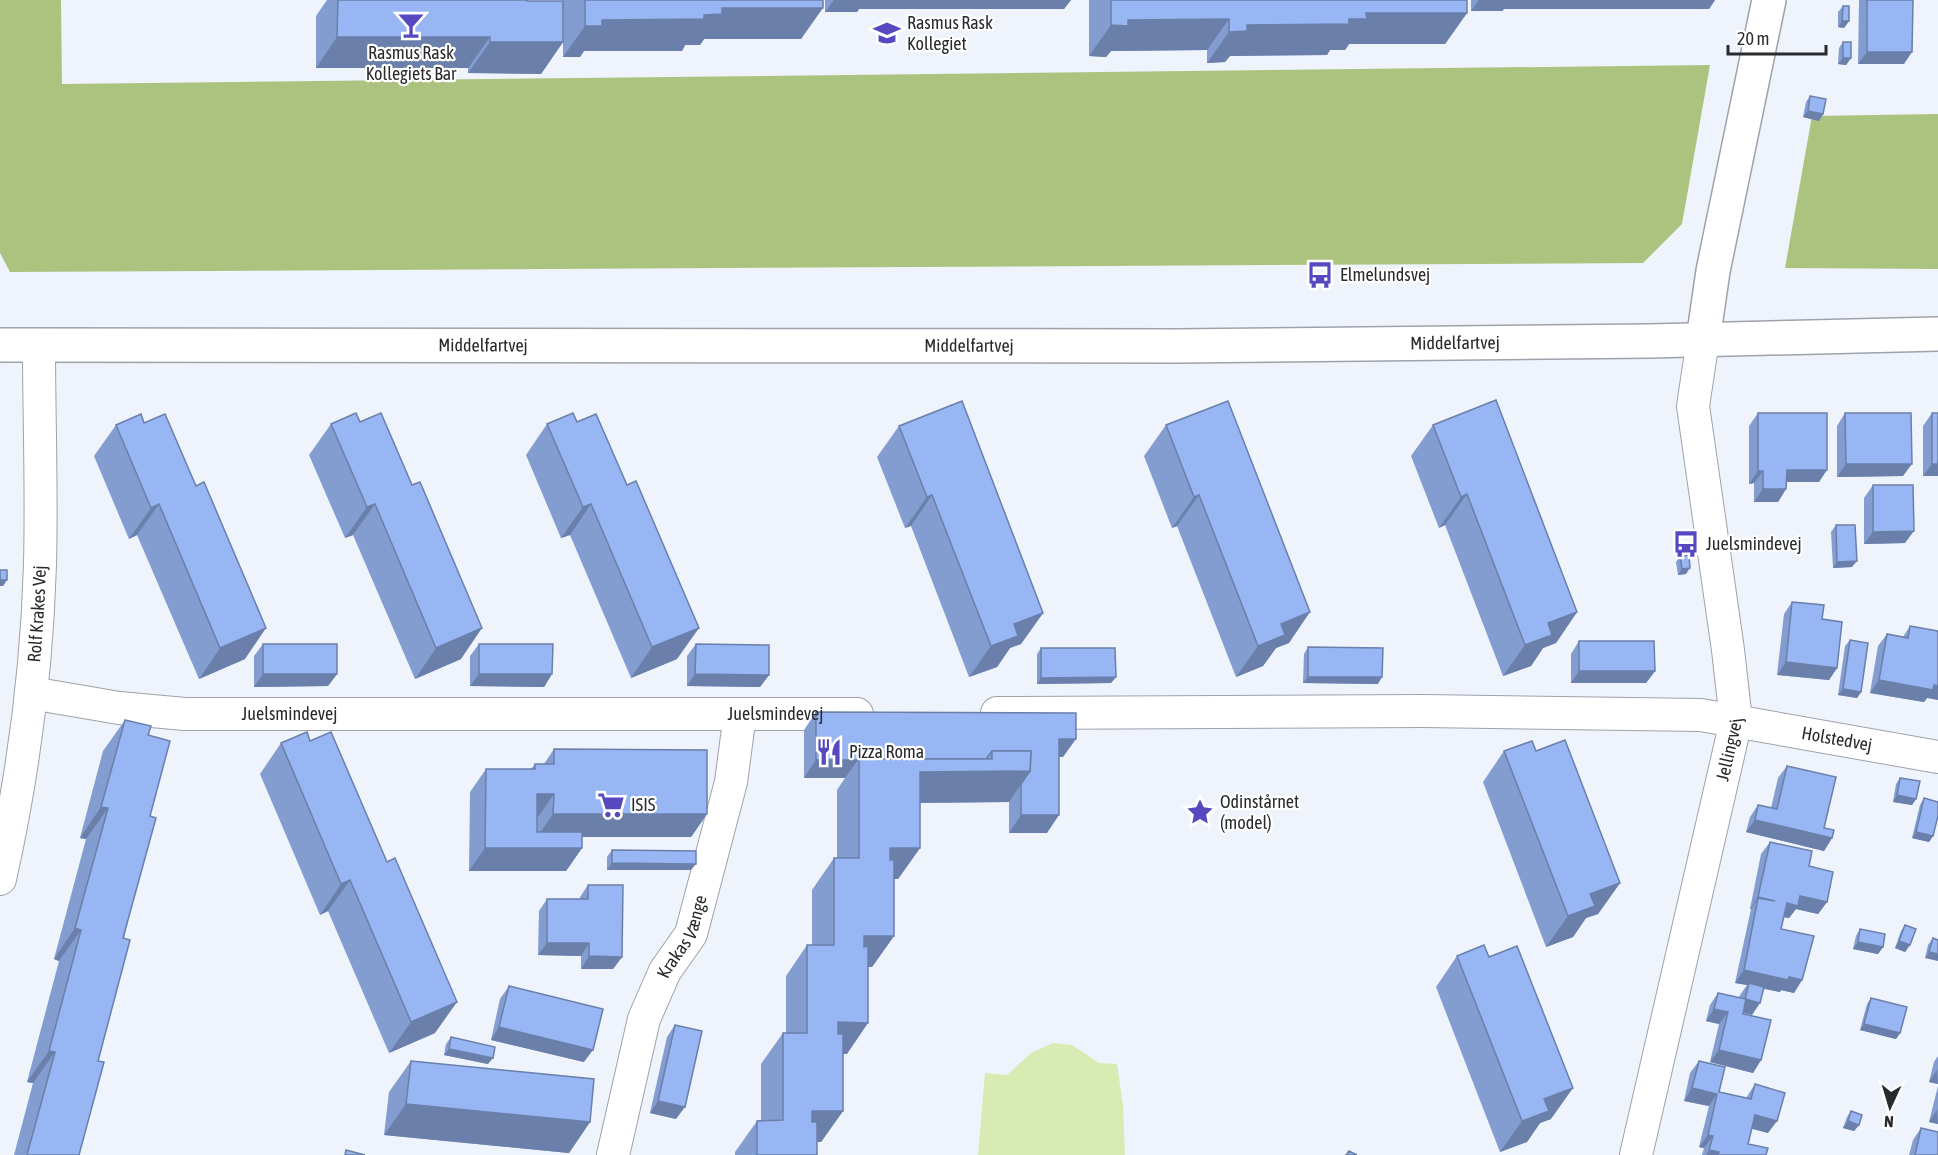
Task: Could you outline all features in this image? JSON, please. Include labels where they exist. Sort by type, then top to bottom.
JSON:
[{"type":"main road","points":[[1703,340],[1713,271],[1769,0]]},
{"type":"main road","name":"Middelfartvej","points":[[0,345],[1177,346],[1703,340],[1938,334]]},
{"type":"street","name":"Jellingvej","points":[[1636,1155],[1736,721],[1693,406],[1703,340]]},
{"type":"street","name":"Rolf Krakes Vej","points":[[0,879],[15,813],[31,693],[40,565],[39,345]]},
{"type":"street","name":"Juelsmindevej","points":[[31,693],[119,708],[185,714],[880,713]]},
{"type":"street","points":[[965,713],[1490,711],[1701,715],[1736,721]]},
{"type":"street","name":"Krakas Vænge","points":[[613,1155],[644,1019],[665,971],[691,934],[731,782],[740,714]]},
{"type":"street","name":"Holstedvej","points":[[1736,721],[1938,758]]},
{"type":"green space","points":[[0,0],[61,0],[62,84],[1710,65],[1682,224],[1643,263],[10,272],[0,253]]},
{"type":"green space","points":[[1938,114],[1938,269],[1785,268],[1812,116]]},
{"type":"green space","points":[[1053,1043],[1072,1045],[1099,1063],[1117,1064],[1123,1105],[1125,1155],[978,1155],[985,1073],[1007,1075],[1031,1053]]},
{"type":"building","points":[[338,0],[563,1],[563,42],[490,42],[490,37],[337,37]]},
{"type":"building","points":[[585,0],[823,0],[823,8],[722,8],[722,14],[704,15],[704,19],[602,20],[602,26],[585,26]]},
{"type":"building","points":[[1111,0],[1467,0],[1467,13],[1366,13],[1367,19],[1349,19],[1349,24],[1247,25],[1247,31],[1229,32],[1229,19],[1128,20],[1128,26],[1111,25]]},
{"type":"building","points":[[1867,0],[1913,0],[1912,52],[1867,52]]},
{"type":"building","points":[[1843,6],[1849,6],[1849,21],[1842,21]]},
{"type":"building","points":[[1843,42],[1851,42],[1851,58],[1843,58]]},
{"type":"building","points":[[1810,96],[1826,99],[1823,114],[1808,111]]},
{"type":"building","points":[[1496,400],[1577,612],[1548,623],[1552,635],[1525,645],[1467,494],[1461,497],[1433,425]]},
{"type":"building","points":[[962,401],[1043,613],[1014,624],[1018,636],[991,646],[932,495],[927,497],[899,426]]},
{"type":"building","points":[[1228,401],[1310,612],[1281,624],[1285,635],[1258,646],[1199,495],[1194,497],[1166,425]]},
{"type":"building","points":[[356,413],[360,422],[381,413],[412,485],[420,482],[482,628],[436,648],[375,504],[367,507],[331,424]]},
{"type":"building","points":[[573,413],[577,422],[596,414],[627,485],[636,481],[699,628],[652,647],[591,504],[583,507],[547,424]]},
{"type":"building","points":[[1758,413],[1827,413],[1827,470],[1787,470],[1786,489],[1763,489],[1763,471],[1758,471]]},
{"type":"building","points":[[1845,413],[1911,413],[1912,464],[1846,464]]},
{"type":"building","points":[[1932,413],[1938,413],[1938,464],[1932,464]]},
{"type":"building","points":[[141,414],[144,423],[165,414],[196,486],[204,482],[266,628],[220,648],[159,504],[151,508],[116,425]]},
{"type":"building","points":[[1873,485],[1913,485],[1914,531],[1873,532]]},
{"type":"building","points":[[1836,525],[1855,525],[1857,561],[1837,562]]},
{"type":"building","points":[[1689,555],[1690,568],[1682,569],[1680,556]]},
{"type":"building","points":[[0,570],[7,570],[7,580],[0,580]]},
{"type":"building","points":[[1792,602],[1824,605],[1822,619],[1842,622],[1837,668],[1786,662]]},
{"type":"building","points":[[1910,626],[1938,631],[1938,686],[1934,685],[1933,690],[1879,680],[1887,634],[1908,638]]},
{"type":"building","points":[[1850,640],[1868,643],[1861,692],[1843,689]]},
{"type":"building","points":[[1579,641],[1654,641],[1655,671],[1579,671]]},
{"type":"building","points":[[263,644],[337,644],[337,674],[263,674]]},
{"type":"building","points":[[479,644],[553,644],[552,674],[479,674]]},
{"type":"building","points":[[696,644],[769,645],[769,675],[695,674]]},
{"type":"building","points":[[1308,647],[1383,648],[1382,677],[1308,677]]},
{"type":"building","points":[[1041,648],[1115,648],[1116,677],[1041,678]]},
{"type":"building","points":[[816,712],[1076,713],[1076,739],[1059,739],[1059,815],[1021,815],[1021,784],[1030,771],[1031,751],[992,751],[986,759],[816,760]]},
{"type":"building","points":[[125,720],[151,726],[148,735],[170,741],[150,816],[156,818],[123,938],[130,940],[98,1061],[104,1062],[79,1155],[27,1155],[55,1052],[49,1051],[81,930],[75,928],[108,808],[101,807]]},
{"type":"building","points":[[307,732],[310,741],[331,732],[387,862],[395,858],[457,1002],[411,1022],[350,880],[341,884],[281,743]]},
{"type":"building","points":[[1565,740],[1620,883],[1590,894],[1595,906],[1568,916],[1504,751],[1532,741],[1536,751]]},
{"type":"building","points":[[554,749],[707,750],[707,814],[553,814],[554,794],[537,794],[537,832],[582,832],[582,848],[485,848],[486,769],[535,769],[535,764],[554,764]]},
{"type":"building","points":[[992,751],[1031,751],[1030,771],[920,772],[920,848],[890,848],[890,860],[894,860],[894,936],[864,936],[864,947],[868,946],[868,1023],[838,1022],[838,1034],[843,1034],[843,1111],[812,1111],[812,1122],[817,1122],[817,1155],[757,1155],[757,1121],[783,1120],[783,1033],[807,1033],[807,945],[834,945],[834,858],[859,858],[859,759],[992,759]]},
{"type":"building","points":[[1787,766],[1836,777],[1824,828],[1834,830],[1832,838],[1755,820],[1758,805],[1777,809]]},
{"type":"building","points":[[1900,778],[1920,781],[1916,799],[1897,795]]},
{"type":"building","points":[[1924,798],[1938,802],[1938,816],[1933,836],[1916,832]]},
{"type":"building","points":[[1770,842],[1812,851],[1809,866],[1833,872],[1827,902],[1800,896],[1798,906],[1787,903],[1781,929],[1814,936],[1802,980],[1789,977],[1788,980],[1744,970],[1758,898],[1775,901],[1758,897]]},
{"type":"building","points":[[612,850],[696,851],[696,864],[612,863]]},
{"type":"building","points":[[588,885],[623,885],[622,957],[589,956],[589,943],[547,943],[547,899],[588,899]]},
{"type":"building","points":[[1905,925],[1916,929],[1910,945],[1899,941]]},
{"type":"building","points":[[1860,929],[1885,934],[1883,947],[1858,942]]},
{"type":"building","points":[[1933,938],[1938,940],[1938,954],[1929,952]]},
{"type":"building","points":[[1484,945],[1489,957],[1517,946],[1573,1088],[1544,1099],[1549,1111],[1522,1121],[1457,956]]},
{"type":"building","points":[[1749,983],[1764,987],[1760,1003],[1745,999]]},
{"type":"building","points":[[509,986],[603,1009],[593,1050],[499,1027]]},
{"type":"building","points":[[1718,993],[1746,999],[1743,1014],[1771,1020],[1761,1060],[1719,1050],[1728,1012],[1714,1009]]},
{"type":"building","points":[[1871,998],[1907,1007],[1900,1033],[1864,1024]]},
{"type":"building","points":[[675,1025],[702,1031],[685,1107],[658,1101]]},
{"type":"building","points":[[451,1037],[495,1047],[493,1058],[449,1049]]},
{"type":"building","points":[[411,1061],[594,1079],[590,1122],[406,1104]]},
{"type":"building","points":[[1699,1061],[1725,1067],[1719,1092],[1751,1099],[1755,1084],[1785,1093],[1777,1121],[1755,1115],[1748,1144],[1768,1148],[1766,1155],[1718,1155],[1719,1152],[1709,1150],[1713,1136],[1708,1135],[1717,1094],[1692,1088]]},
{"type":"building","points":[[1851,1111],[1862,1115],[1859,1125],[1848,1121]]},
{"type":"building","points":[[1921,1128],[1938,1132],[1938,1155],[1915,1155]]},
{"type":"building","points":[[346,1150],[365,1155],[345,1155]]},
{"type":"place","name":"Rasmus Rask Kollegiets Bar","points":[[411,25]]},
{"type":"place","name":"Rasmus Rask Kollegiet","points":[[887,33]]},
{"type":"place","name":"Elmelundsvej","points":[[1320,275]]},
{"type":"place","name":"Juelsmindevej","points":[[1686,544]]},
{"type":"place","name":"Pizza Roma","points":[[829,752]]},
{"type":"place","name":"ISIS","points":[[611,805]]},
{"type":"place","name":"Odinstårnet (model)","points":[[1200,812]]}]
